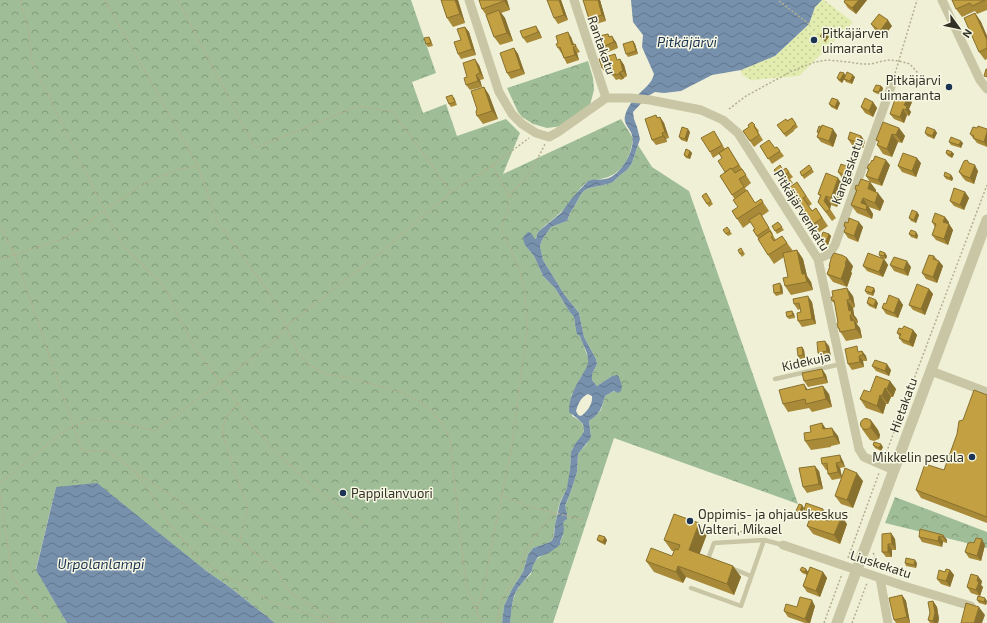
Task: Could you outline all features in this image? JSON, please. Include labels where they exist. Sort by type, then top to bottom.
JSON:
[{"type":"street","points":[[469,0],[499,92],[512,114],[522,124],[536,133],[549,137],[606,98]]},
{"type":"street","name":"Rantakatu","points":[[574,0],[606,98]]},
{"type":"street","points":[[942,0],[980,80],[987,89]]},
{"type":"street","name":"Kangaskatu","points":[[818,259],[829,254],[835,245],[892,84]]},
{"type":"street","name":"Pitkäjärvenkatu","points":[[606,98],[650,100],[701,110],[723,120],[738,133],[818,259],[859,449],[864,457],[894,470]]},
{"type":"street","name":"Hietakatu","points":[[837,623],[987,220]]},
{"type":"street","points":[[931,371],[987,392]]},
{"type":"street","name":"Liuskekatu","points":[[783,546],[857,571],[971,606]]},
{"type":"street","points":[[880,578],[888,623]]},
{"type":"lane","name":"Kidekuja","points":[[775,379],[841,364]]},
{"type":"lane","points":[[691,588],[741,606],[764,540]]},
{"type":"lane","points":[[716,562],[708,559],[714,543],[764,540],[783,546]]},
{"type":"lane","points":[[723,565],[751,576]]},
{"type":"path","points":[[21,0],[21,6],[29,29],[31,60],[104,210],[124,247],[164,286],[194,347],[238,403],[244,416],[272,448],[309,483],[362,523]]},
{"type":"path","points":[[105,0],[198,166],[218,223],[273,298],[298,353],[309,365],[326,374],[350,378],[401,392],[419,401],[432,411],[441,422],[450,438],[467,588],[483,623]]},
{"type":"path","points":[[178,0],[255,148],[358,106],[393,112],[451,192]]},
{"type":"path","points":[[892,84],[917,0]]},
{"type":"path","points":[[779,1],[809,24]]},
{"type":"path","points":[[729,109],[746,96],[792,71],[816,62],[828,60],[871,64],[883,60],[899,61],[910,64],[918,73]]},
{"type":"path","points":[[0,483],[73,426],[93,420],[120,422],[155,431],[278,338],[286,326],[379,254],[451,192],[492,166],[536,133]]},
{"type":"path","points":[[509,196],[516,189],[539,157],[549,137]]},
{"type":"path","points":[[0,259],[57,241],[80,229],[104,210],[145,183],[177,170],[198,166]]},
{"type":"path","points":[[477,612],[486,577],[501,495],[512,446],[527,329],[525,292],[520,271],[501,228],[508,210],[509,196],[492,166]]},
{"type":"path","points":[[824,623],[987,185]]},
{"type":"path","points":[[0,226],[15,255],[82,452],[107,451],[132,470],[181,502],[205,523],[240,541],[278,571],[288,590],[335,623]]},
{"type":"path","points":[[238,403],[226,418],[222,431],[238,482],[248,507],[240,541]]},
{"type":"path","points":[[132,470],[153,496],[167,521],[200,560],[270,601],[335,623]]},
{"type":"path","points":[[0,492],[12,577],[46,623]]},
{"type":"path","points":[[501,495],[527,506],[584,520]]},
{"type":"path","points":[[497,623],[501,601],[520,569],[525,551],[554,512]]},
{"type":"path","points":[[712,533],[762,532],[773,536],[771,542]]},
{"type":"path","points":[[417,623],[426,621],[444,623]]},
{"type":"green space","points":[[0,0],[411,0],[436,73],[412,82],[423,113],[446,104],[457,136],[506,119],[520,133],[503,174],[621,119],[633,138],[625,163],[611,176],[587,182],[564,209],[539,231],[536,239],[524,241],[534,256],[543,276],[555,288],[574,317],[576,331],[580,336],[589,360],[588,366],[571,396],[572,416],[582,423],[584,432],[572,450],[567,489],[559,505],[553,537],[550,542],[533,548],[528,555],[523,572],[512,589],[504,606],[502,623],[275,623],[231,588],[205,570],[56,487],[36,569],[67,623],[0,623]]},
{"type":"green space","points":[[588,61],[593,78],[594,90],[590,105],[563,126],[547,128],[533,124],[522,117],[518,112],[507,88]]},
{"type":"green space","points":[[638,145],[652,167],[689,191],[798,504],[614,438],[553,623],[510,623],[512,604],[515,595],[520,585],[531,574],[533,564],[542,555],[561,544],[560,542],[563,536],[562,525],[566,512],[565,506],[577,472],[578,454],[586,445],[591,435],[589,421],[601,410],[605,396],[615,391],[612,376],[597,386],[592,380],[592,374],[597,364],[596,359],[584,337],[579,313],[564,294],[543,260],[540,246],[542,240],[551,227],[567,221],[581,194],[585,190],[613,182],[627,170],[632,163]]},
{"type":"green space","points":[[895,497],[987,532],[987,548],[885,523]]},
{"type":"sand","name":"Pitkäjärven uimaranta","points":[[822,0],[853,22],[799,76],[751,80],[742,75],[741,70],[775,56],[809,24],[815,7]]},
{"type":"water","name":"Pitkäjärvi","points":[[631,0],[822,0],[815,7],[809,24],[775,56],[741,70],[712,75],[681,91],[664,93],[655,92],[648,96],[633,112],[640,139],[632,163],[627,170],[613,182],[585,190],[581,194],[567,221],[551,227],[542,240],[540,246],[543,260],[564,294],[579,313],[584,337],[596,359],[597,364],[592,374],[592,380],[597,386],[612,376],[617,375],[622,386],[621,391],[618,393],[614,391],[605,396],[600,411],[589,421],[591,436],[578,454],[577,472],[565,506],[567,519],[563,524],[564,531],[560,542],[561,544],[549,553],[538,557],[533,565],[532,571],[518,588],[514,596],[510,623],[502,623],[504,606],[512,589],[523,572],[528,555],[533,548],[550,542],[554,536],[560,503],[567,488],[571,452],[584,431],[583,424],[569,412],[570,403],[574,389],[588,364],[586,351],[580,336],[576,331],[574,317],[555,288],[543,276],[534,256],[525,245],[523,239],[528,232],[531,233],[536,239],[539,231],[561,213],[572,198],[588,181],[609,178],[619,171],[627,160],[633,141],[632,135],[625,121],[626,111],[634,99],[650,83],[654,74],[642,47],[643,35],[633,22]],"holes":[[[588,394],[592,396],[591,405],[581,416],[578,415],[576,411],[579,403],[586,395]]]},
{"type":"water","name":"Urpolanlampi","points":[[97,483],[205,570],[231,588],[275,623],[67,623],[36,570],[56,487]]},
{"type":"building","points":[[441,0],[455,0],[460,14],[447,18]]},
{"type":"building","points":[[479,0],[504,0],[504,1],[482,9]]},
{"type":"building","points":[[547,0],[559,0],[564,15],[554,18]]},
{"type":"building","points":[[583,0],[598,0],[602,15],[589,19]]},
{"type":"building","points":[[845,0],[859,0],[852,8],[844,2]]},
{"type":"building","points":[[952,0],[985,0],[972,6],[970,3],[956,9]]},
{"type":"building","points":[[499,10],[507,33],[494,37],[486,15]]},
{"type":"building","points":[[975,13],[987,40],[987,48],[979,52],[964,18]]},
{"type":"building","points":[[879,14],[888,20],[880,31],[871,24]]},
{"type":"building","points":[[536,26],[538,32],[523,38],[520,31]]},
{"type":"building","points":[[465,27],[472,49],[458,54],[454,42],[461,40],[457,29]]},
{"type":"building","points":[[824,31],[827,34],[823,39],[820,36]]},
{"type":"building","points":[[568,32],[572,45],[575,44],[576,46],[573,47],[575,55],[564,58],[560,47],[558,48],[556,44],[558,43],[556,36]]},
{"type":"building","points":[[608,34],[609,37],[612,36],[614,42],[602,47],[599,36]]},
{"type":"building","points":[[429,37],[431,43],[426,44],[424,38]]},
{"type":"building","points":[[633,41],[636,51],[626,54],[623,44]]},
{"type":"building","points":[[514,48],[521,69],[507,73],[500,53]]},
{"type":"building","points":[[615,54],[617,60],[620,59],[623,71],[617,75],[612,75],[607,66],[602,68],[599,59]]},
{"type":"building","points":[[475,59],[480,73],[476,75],[478,81],[466,85],[464,78],[467,77],[463,63]]},
{"type":"building","points":[[987,69],[987,77],[984,76]]},
{"type":"building","points":[[840,72],[844,73],[840,80],[837,78]]},
{"type":"building","points":[[847,72],[853,75],[850,81],[844,79]]},
{"type":"building","points":[[876,85],[881,86],[879,92],[873,91]]},
{"type":"building","points":[[484,87],[492,111],[477,116],[477,109],[471,91]]},
{"type":"building","points":[[898,93],[908,97],[904,105],[907,106],[906,110],[903,109],[900,117],[890,114]]},
{"type":"building","points":[[452,95],[455,102],[449,104],[446,97]]},
{"type":"building","points":[[832,98],[838,100],[835,107],[829,104]]},
{"type":"building","points":[[865,98],[873,102],[869,111],[861,107]]},
{"type":"building","points":[[656,115],[657,118],[660,117],[665,132],[662,133],[663,136],[652,140],[645,119]]},
{"type":"building","points":[[792,118],[796,124],[784,134],[777,125],[786,119],[787,121]]},
{"type":"building","points":[[752,122],[755,125],[754,126],[759,135],[750,141],[743,131],[749,127],[748,125]]},
{"type":"building","points":[[883,122],[899,128],[896,135],[892,134],[887,149],[877,145],[879,141],[876,140]]},
{"type":"building","points":[[822,125],[833,129],[829,141],[817,137]]},
{"type":"building","points":[[819,126],[821,127],[819,132],[817,132]]},
{"type":"building","points":[[978,126],[987,129],[984,142],[973,138],[974,136],[970,134],[973,127],[977,128]]},
{"type":"building","points":[[682,127],[688,129],[685,139],[679,137]]},
{"type":"building","points":[[927,127],[935,130],[932,136],[925,133]]},
{"type":"building","points":[[714,131],[722,145],[710,152],[701,138]]},
{"type":"building","points":[[850,132],[861,136],[859,143],[848,139]]},
{"type":"building","points":[[951,137],[961,141],[959,145],[949,142]]},
{"type":"building","points":[[769,140],[775,148],[777,147],[780,151],[768,159],[760,146]]},
{"type":"building","points":[[728,147],[739,165],[725,172],[718,161],[722,158],[719,153]]},
{"type":"building","points":[[686,149],[690,151],[688,157],[684,155]]},
{"type":"building","points":[[947,150],[952,152],[950,155],[946,153]]},
{"type":"building","points":[[903,153],[917,158],[912,171],[898,166]]},
{"type":"building","points":[[875,156],[886,160],[878,180],[866,176],[869,169],[867,168]]},
{"type":"building","points":[[967,160],[969,163],[975,165],[970,178],[959,172],[964,161]]},
{"type":"building","points":[[841,164],[849,167],[846,176],[838,172]]},
{"type":"building","points":[[780,165],[783,170],[786,168],[789,172],[786,174],[789,177],[783,182],[774,170]]},
{"type":"building","points":[[809,165],[812,169],[802,176],[800,172]]},
{"type":"building","points":[[731,168],[735,173],[742,169],[746,175],[739,179],[744,187],[732,195],[720,176]]},
{"type":"building","points":[[945,172],[951,175],[950,178],[944,176]]},
{"type":"building","points":[[826,173],[838,178],[831,198],[826,196],[824,201],[830,209],[826,212],[818,202],[821,195],[818,194]]},
{"type":"building","points":[[861,179],[870,182],[868,189],[878,193],[875,203],[863,198],[861,203],[867,205],[866,210],[851,205],[857,190],[855,189],[856,185],[858,186]]},
{"type":"building","points":[[797,182],[806,196],[803,198],[812,211],[816,208],[822,218],[809,227],[801,215],[803,213],[786,190]]},
{"type":"building","points":[[954,188],[965,192],[960,205],[950,201]]},
{"type":"building","points":[[747,190],[755,203],[761,199],[763,202],[737,219],[732,211],[738,207],[733,200]]},
{"type":"building","points":[[706,193],[711,201],[707,204],[702,196]]},
{"type":"building","points":[[912,210],[917,212],[914,220],[909,218]]},
{"type":"building","points":[[760,213],[769,228],[757,236],[753,230],[755,229],[749,220]]},
{"type":"building","points":[[935,213],[945,217],[943,222],[949,224],[944,239],[932,235],[936,224],[932,222]]},
{"type":"building","points":[[849,218],[859,222],[854,236],[844,232],[846,227],[844,226],[845,222],[848,223]]},
{"type":"building","points":[[778,222],[782,227],[775,231],[772,226]]},
{"type":"building","points":[[727,227],[730,231],[726,234],[723,230]]},
{"type":"building","points":[[911,230],[916,232],[915,236],[909,234]]},
{"type":"building","points":[[770,231],[773,236],[771,237],[774,241],[782,236],[787,243],[768,255],[758,239]]},
{"type":"building","points":[[823,232],[829,234],[826,242],[820,240]]},
{"type":"building","points":[[741,248],[743,252],[740,254],[738,250]]},
{"type":"building","points":[[797,250],[802,274],[805,274],[807,282],[785,286],[783,278],[788,277],[783,253]]},
{"type":"building","points":[[880,251],[885,253],[884,256],[879,255]]},
{"type":"building","points":[[834,253],[847,258],[841,279],[827,274],[831,258]]},
{"type":"building","points":[[868,253],[884,259],[879,272],[863,266]]},
{"type":"building","points":[[929,255],[934,256],[933,259],[939,261],[933,277],[922,273]]},
{"type":"building","points":[[894,257],[907,261],[904,270],[890,265]]},
{"type":"building","points":[[780,283],[781,292],[774,293],[773,285]]},
{"type":"building","points":[[917,284],[929,289],[921,309],[909,305]]},
{"type":"building","points":[[867,286],[874,288],[872,293],[865,291]]},
{"type":"building","points":[[847,288],[850,299],[847,300],[849,311],[851,310],[852,315],[850,315],[851,321],[854,320],[856,329],[840,332],[837,323],[834,300],[832,301],[831,297],[833,297],[832,291]]},
{"type":"building","points":[[889,295],[899,299],[894,313],[882,308],[884,303],[886,304]]},
{"type":"building","points":[[808,296],[812,319],[798,321],[797,313],[801,312],[799,303],[794,304],[793,299]]},
{"type":"building","points":[[869,297],[876,300],[874,306],[867,303]]},
{"type":"building","points":[[792,311],[793,315],[787,317],[786,312]]},
{"type":"building","points":[[904,326],[913,330],[909,342],[899,338],[901,334],[897,333],[899,328],[902,329]]},
{"type":"building","points":[[825,341],[827,351],[818,353],[817,342]]},
{"type":"building","points":[[857,346],[858,352],[862,351],[863,355],[859,356],[860,362],[848,364],[845,349]]},
{"type":"building","points":[[802,347],[803,355],[798,356],[797,348]]},
{"type":"building","points":[[875,360],[887,364],[885,371],[872,366]]},
{"type":"building","points":[[822,369],[824,377],[804,381],[802,373]]},
{"type":"building","points":[[876,376],[890,381],[882,396],[880,395],[877,406],[860,399],[864,390],[870,392]]},
{"type":"building","points":[[804,384],[806,390],[823,386],[826,399],[806,404],[805,399],[783,404],[779,390]]},
{"type":"building","name":"Mikkelin pesula","points":[[974,390],[987,395],[987,517],[916,490],[925,464],[944,470],[957,434],[959,421],[963,420]]},
{"type":"building","points":[[866,418],[870,420],[872,424],[870,428],[866,430],[862,428],[860,424],[862,420]]},
{"type":"building","points":[[822,423],[823,429],[832,428],[834,436],[805,441],[804,433],[811,432],[810,426]]},
{"type":"building","points":[[874,442],[881,444],[879,448],[873,445]]},
{"type":"building","points":[[840,455],[841,462],[836,463],[838,472],[828,474],[827,463],[822,464],[821,458]]},
{"type":"building","points":[[815,466],[819,484],[803,487],[799,468]]},
{"type":"building","points":[[845,468],[857,473],[847,500],[835,496]]},
{"type":"building","points":[[806,503],[823,509],[820,518],[829,521],[832,512],[842,516],[834,535],[807,526],[812,513],[804,510]]},
{"type":"building","points":[[799,504],[802,505],[800,512],[796,511]]},
{"type":"building","points":[[674,514],[699,523],[689,550],[733,566],[727,584],[678,566],[676,572],[646,561],[651,548],[672,556],[675,549],[678,550],[680,545],[664,540]]},
{"type":"building","points":[[920,529],[943,535],[943,537],[939,536],[938,541],[919,537]]},
{"type":"building","points":[[891,533],[892,544],[888,544],[888,552],[882,552],[882,534]]},
{"type":"building","points":[[599,535],[605,537],[603,542],[597,540]]},
{"type":"building","points":[[976,538],[982,539],[977,556],[965,552],[968,543],[974,543]]},
{"type":"building","points":[[906,558],[915,560],[914,565],[905,563]]},
{"type":"building","points":[[802,567],[806,569],[805,572],[800,570]]},
{"type":"building","points":[[810,567],[823,572],[816,591],[803,586]]},
{"type":"building","points":[[946,569],[950,570],[946,581],[937,579],[939,570],[945,572]]},
{"type":"building","points":[[971,574],[978,576],[977,581],[979,582],[976,590],[967,587]]},
{"type":"building","points":[[902,595],[907,617],[894,620],[889,598]]},
{"type":"building","points":[[978,596],[985,598],[984,602],[977,600]]},
{"type":"building","points":[[800,597],[812,600],[805,619],[784,611],[786,604],[797,607]]},
{"type":"building","points":[[933,601],[935,613],[933,621],[928,620],[930,613],[928,602]]},
{"type":"building","points":[[966,603],[979,607],[974,623],[961,623]]},
{"type":"place","name":"Pitkäjärven uimaranta","points":[[814,40]]},
{"type":"place","name":"Pitkäjärvi uimaranta","points":[[949,87]]},
{"type":"place","name":"Mikkelin pesula","points":[[972,457]]},
{"type":"place","name":"Pappilanvuori","points":[[343,493]]},
{"type":"place","name":"Oppimis- ja ohjauskeskus Valteri, Mikael","points":[[690,521]]}]
